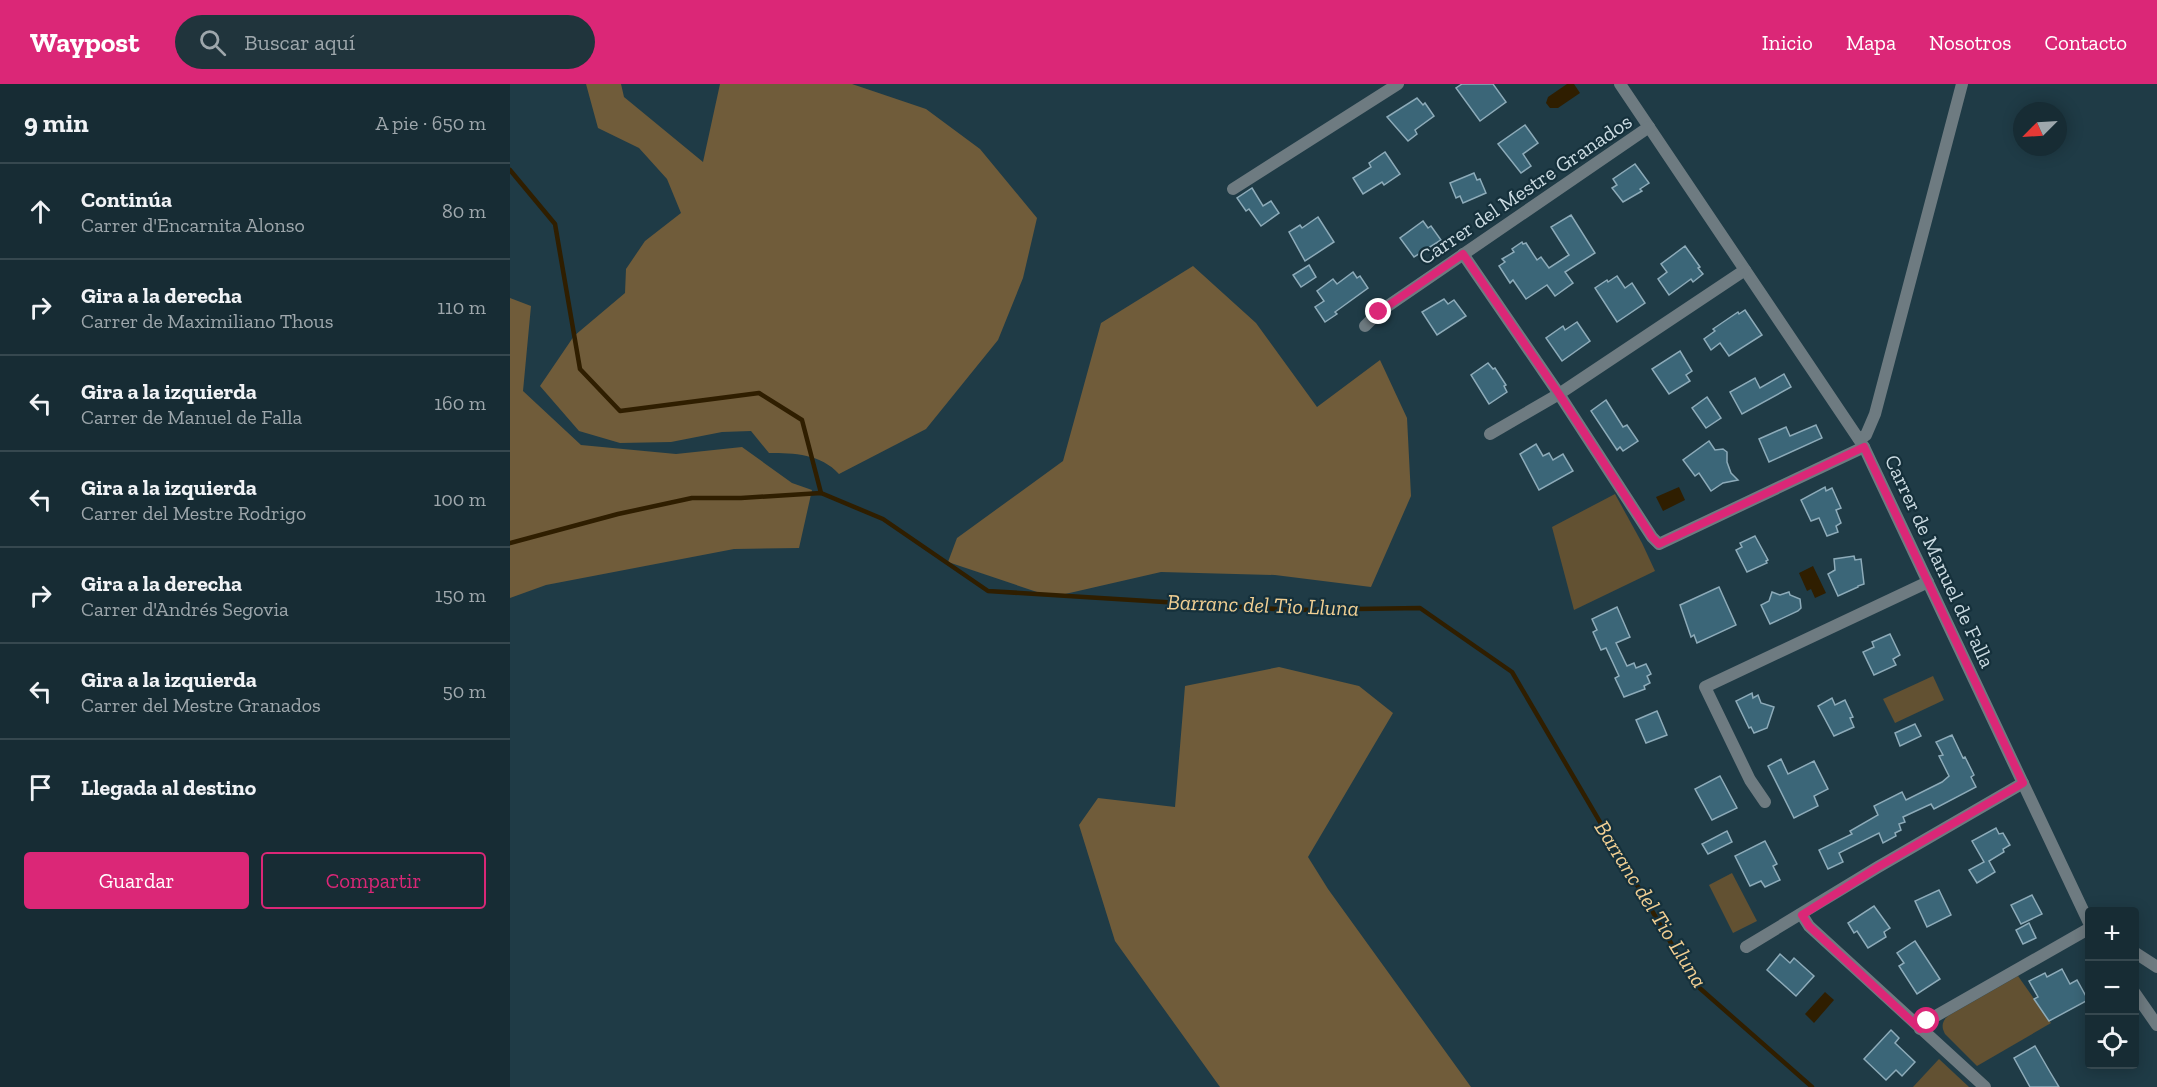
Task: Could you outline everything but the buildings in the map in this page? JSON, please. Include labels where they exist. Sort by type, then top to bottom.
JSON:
[{"type":"street","points":[[1233,189],[1398,84]]},
{"type":"street","name":"Carrer de Manuel de Falla","points":[[1620,84],[1862,443],[2085,916]]},
{"type":"street","points":[[1463,254],[1559,394],[1652,537],[1659,544],[1862,443],[1875,414],[1962,84]]},
{"type":"street","name":"Carrer del Mestre Granados","points":[[1365,326],[1379,312],[1649,127]]},
{"type":"street","points":[[1491,434],[1559,394],[1745,270]]},
{"type":"street","points":[[1765,802],[1750,780],[1705,687],[1928,582]]},
{"type":"street","points":[[1746,947],[2023,783]]},
{"type":"street","points":[[1802,915],[1809,926],[1985,1087]]},
{"type":"street","points":[[1920,1029],[1927,1021],[2085,930]]},
{"type":"street","points":[[2139,955],[2157,967]]},
{"type":"street","points":[[2139,999],[2157,1025]]},
{"type":"shaded area","points":[[586,84],[621,84],[624,97],[703,162],[720,84],[852,84],[926,109],[980,149],[1037,218],[1023,278],[998,340],[926,429],[839,474],[824,462],[807,456],[769,453],[751,431],[722,432],[671,442],[620,443],[579,431],[540,386],[574,336],[625,293],[626,269],[645,241],[681,213],[667,179],[639,148],[598,128]]},
{"type":"shaded area","points":[[1567,84],[1574,84],[1580,93],[1558,108],[1550,108],[1546,103],[1548,97]]},
{"type":"shaded area","points":[[1193,266],[1256,323],[1317,407],[1380,360],[1407,418],[1411,496],[1371,587],[1275,575],[1161,572],[1052,597],[948,562],[957,538],[1063,461],[1101,323]]},
{"type":"shaded area","points":[[510,298],[531,306],[523,391],[581,445],[676,454],[742,447],[792,483],[812,490],[799,548],[734,549],[546,585],[510,598]]},
{"type":"shaded area","points":[[1679,487],[1685,500],[1663,511],[1656,497]]},
{"type":"shaded area","points":[[1615,494],[1655,571],[1574,610],[1552,527]]},
{"type":"shaded area","points":[[1813,566],[1826,593],[1815,598],[1811,589],[1807,591],[1799,573]]},
{"type":"shaded area","points":[[1279,667],[1359,686],[1393,713],[1308,857],[1328,889],[1471,1087],[1220,1087],[1115,941],[1079,825],[1098,798],[1175,807],[1185,686]]},
{"type":"shaded area","points":[[1933,676],[1944,700],[1895,723],[1883,699]]},
{"type":"shaded area","points":[[1732,873],[1757,921],[1733,933],[1709,885]]},
{"type":"shaded area","points":[[2018,976],[2051,1023],[1977,1066],[1945,1034],[1943,1022],[1948,1016]]},
{"type":"shaded area","points":[[1825,992],[1834,1000],[1814,1023],[1805,1014]]},
{"type":"shaded area","points":[[1939,1059],[1969,1087],[1913,1087]]},
{"type":"waterway","points":[[510,170],[555,224],[580,369],[620,411],[759,393],[802,420],[821,493]]},
{"type":"waterway","name":"Barranc del Tio Lluna","points":[[510,543],[618,514],[692,498],[741,498],[821,493],[883,519],[988,591],[1292,610],[1420,608],[1512,672],[1695,984],[1812,1087]]},
{"type":"route","points":[[1379,312],[1463,254],[1559,394],[1652,537],[1659,544],[1864,447],[2023,783],[1878,867],[1802,915],[1809,926],[1920,1029],[1927,1021]]}]
